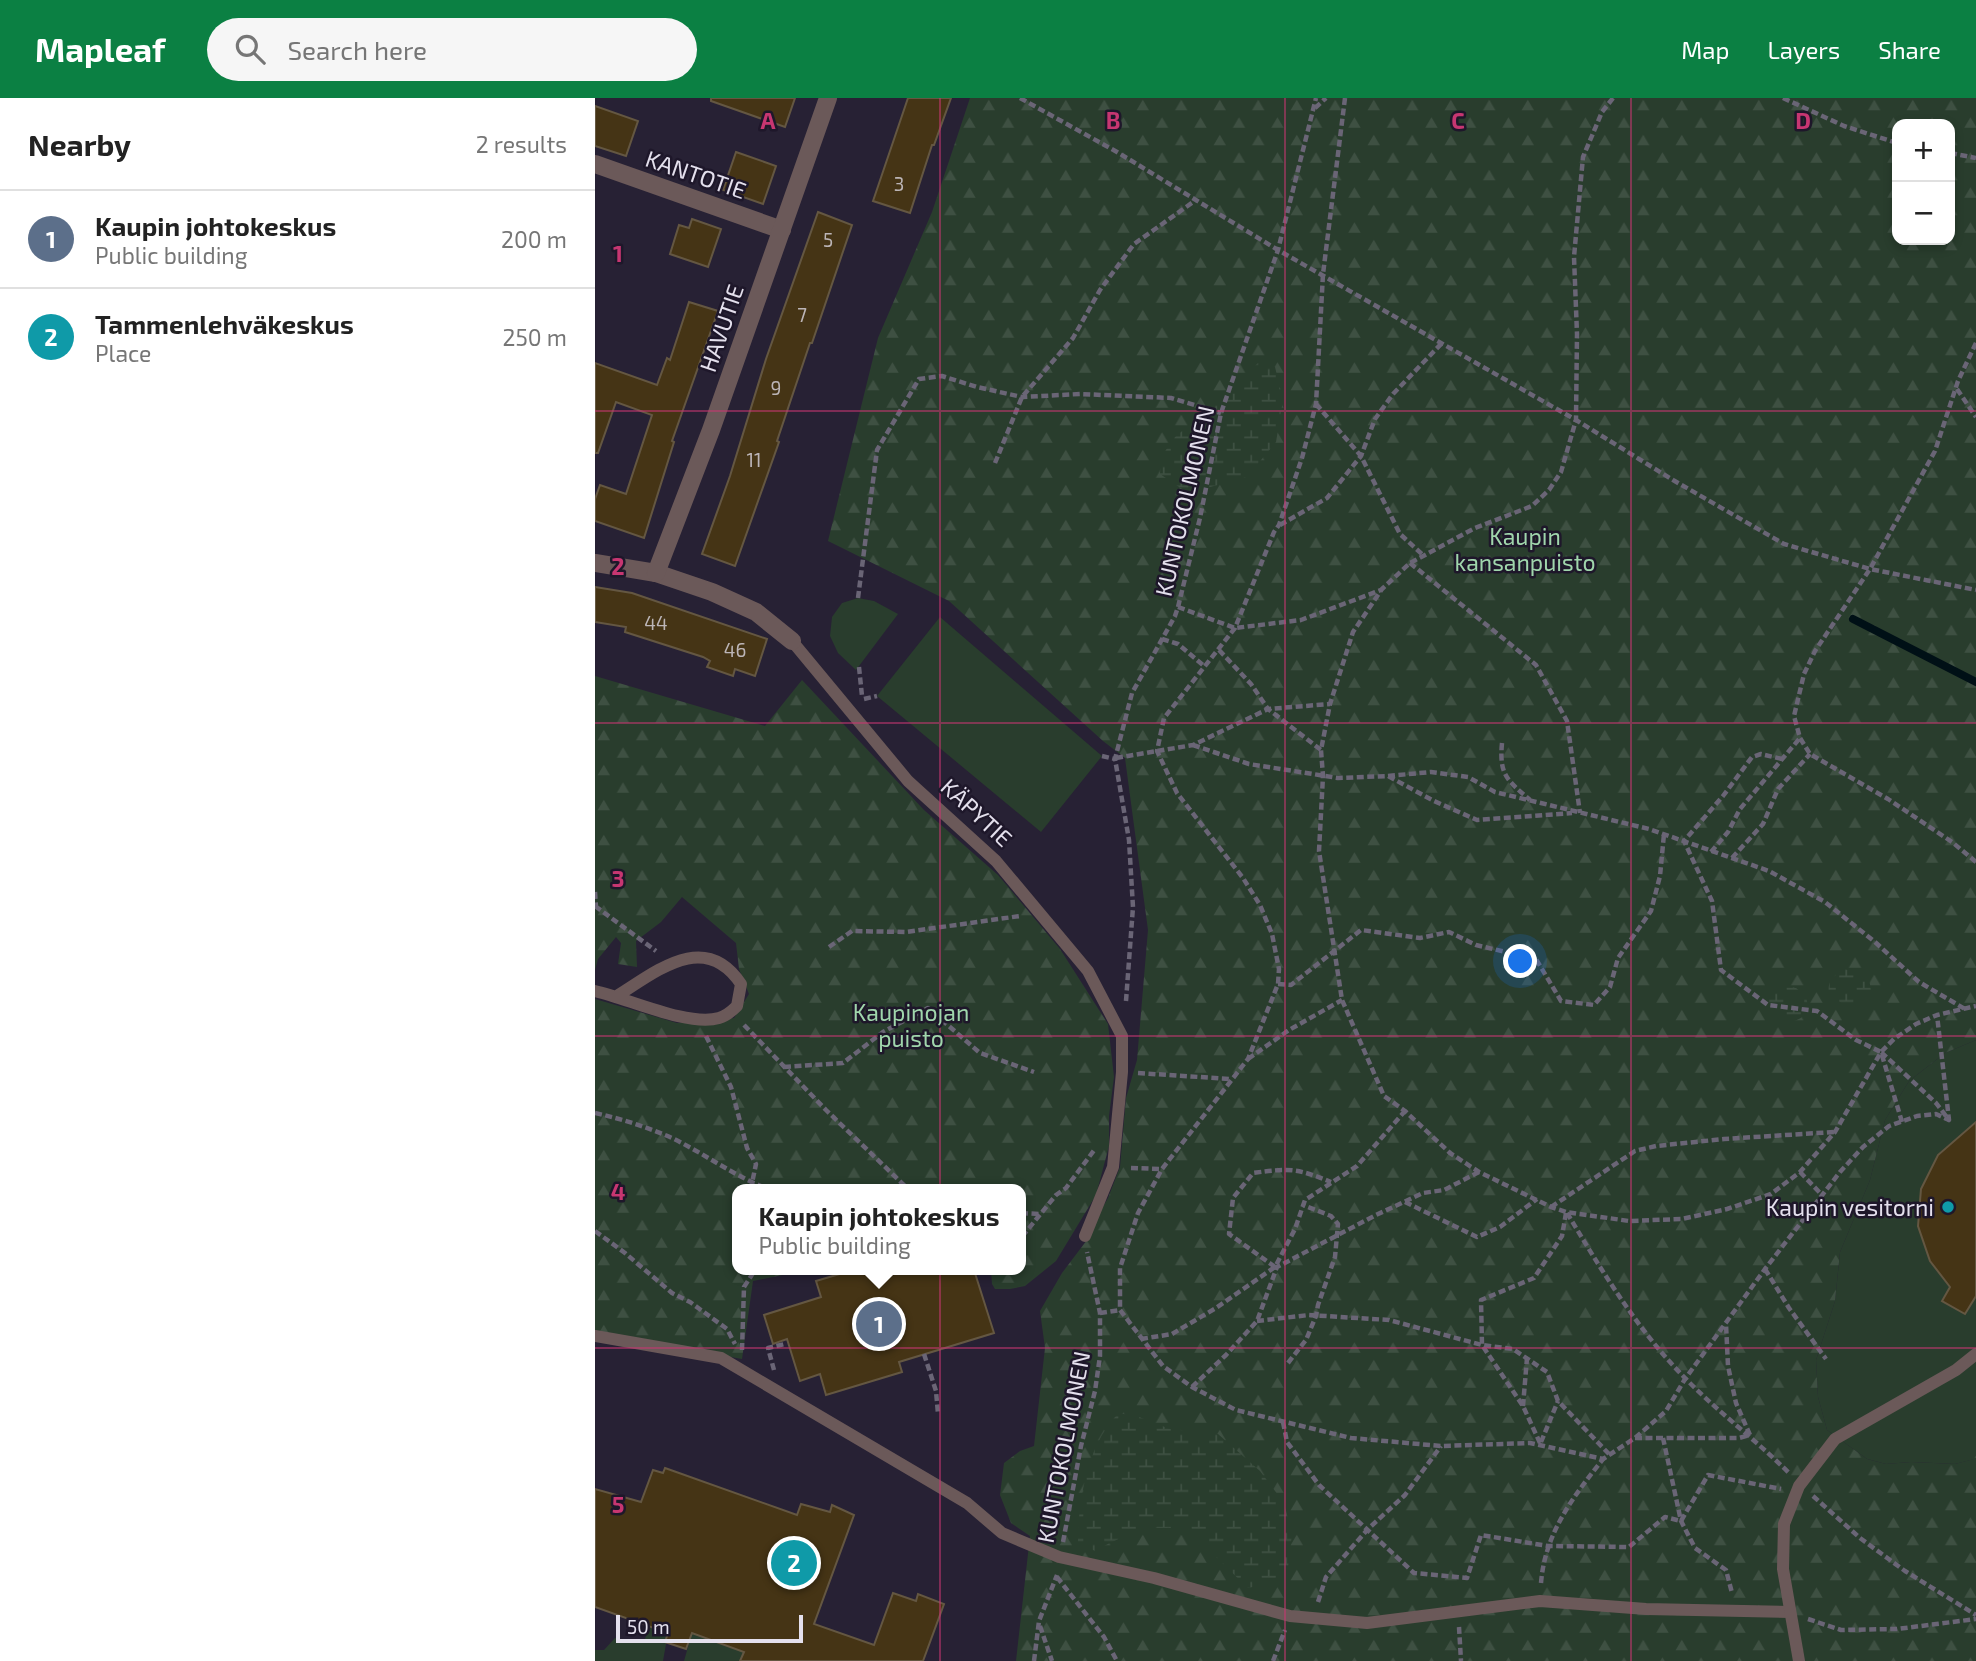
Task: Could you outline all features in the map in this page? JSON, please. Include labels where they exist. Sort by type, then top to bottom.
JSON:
[{"type":"street","name":"HAVUTIE","points":[[656,573],[711,430],[828,98]]},
{"type":"street","name":"KANTOTIE","points":[[595,164],[782,230]]},
{"type":"street","name":"KÄPYTIE","points":[[595,563],[656,573],[712,592],[756,612],[792,640]]},
{"type":"lane","name":"KÄPYTIE","points":[[792,640],[908,781],[988,853],[1088,971],[1122,1037],[1122,1072],[1115,1121],[1113,1167],[1084,1237]]},
{"type":"lane","points":[[595,991],[649,1008],[698,1019],[718,1018],[730,1012],[737,1006],[741,984],[730,967],[696,956],[671,962],[617,996]]},
{"type":"lane","points":[[595,1336],[721,1358],[967,1503],[1002,1533],[1059,1557],[1154,1578],[1290,1616],[1367,1623],[1540,1601],[1646,1609],[1790,1612]]},
{"type":"lane","points":[[1799,1661],[1783,1569],[1784,1524],[1799,1489],[1835,1439],[1956,1370],[1976,1354]]},
{"type":"path","points":[[1020,98],[1117,152],[1277,250],[1576,420],[1784,544],[1870,569],[1976,590]]},
{"type":"path","name":"KUNTOKOLMONEN","points":[[1122,1037],[1133,907],[1129,840],[1115,758],[1132,693],[1178,607],[1200,519],[1221,413],[1277,250],[1316,98]]},
{"type":"path","points":[[1314,108],[1326,98]]},
{"type":"path","points":[[1248,1059],[1278,984],[1279,969],[1272,934],[1261,905],[1243,877],[1177,793],[1157,751],[1164,718],[1235,628],[1279,525],[1302,458],[1316,404],[1323,274],[1345,98]]},
{"type":"path","points":[[1613,98],[1602,112],[1583,157],[1574,257],[1578,347],[1576,420],[1570,447],[1560,472],[1549,490],[1532,506],[1475,528],[1410,563],[1381,589],[1353,632],[1330,704],[1321,750],[1323,776],[1319,851],[1342,1000],[1384,1096],[1405,1111],[1450,1153],[1479,1172],[1551,1207],[1566,1212],[1629,1221],[1682,1219],[1727,1209],[1771,1194],[1800,1172],[1835,1132],[1881,1052],[1894,1039],[1916,1024],[1937,1015],[1976,1006]]},
{"type":"path","points":[[1783,98],[1844,126],[1892,141]]},
{"type":"path","points":[[1955,154],[1976,158]]},
{"type":"path","points":[[995,463],[1022,397],[1073,338],[1100,290],[1134,244],[1196,200]]},
{"type":"path","points":[[1976,343],[1935,451],[1870,569],[1815,651],[1804,674],[1794,716],[1800,738],[1810,754],[1888,799],[1952,842],[1976,862]]},
{"type":"path","points":[[1279,525],[1327,498],[1361,456],[1381,410],[1442,344]]},
{"type":"path","points":[[858,598],[877,450],[919,379],[943,376],[1022,397],[1080,394],[1171,398],[1221,413]]},
{"type":"path","points":[[1957,389],[1976,417]]},
{"type":"path","points":[[1316,404],[1361,456],[1400,534],[1424,556]]},
{"type":"path","points":[[1410,563],[1536,665],[1567,721],[1580,813]]},
{"type":"path","points":[[1178,607],[1235,628],[1301,620],[1381,589]]},
{"type":"path","points":[[1162,639],[1178,644],[1204,666]]},
{"type":"path","points":[[1219,650],[1251,684],[1268,709],[1321,750]]},
{"type":"path","points":[[859,667],[862,700]]},
{"type":"path","points":[[1101,756],[1115,758],[1193,745],[1268,709],[1330,704]]},
{"type":"path","points":[[1711,852],[1728,832],[1740,809],[1800,738]]},
{"type":"path","points":[[1502,743],[1500,762],[1505,778],[1531,800]]},
{"type":"path","points":[[1193,745],[1249,764],[1338,778],[1430,772],[1468,777],[1495,792],[1664,834],[1769,871],[1825,902],[1919,982],[1966,1009]]},
{"type":"path","points":[[1684,841],[1752,757],[1761,754],[1782,759]]},
{"type":"path","points":[[1732,859],[1763,824],[1778,789],[1810,754]]},
{"type":"path","points":[[1388,776],[1477,820],[1580,813]]},
{"type":"path","points":[[1278,984],[1291,985],[1361,930],[1420,938],[1448,932],[1476,946],[1536,960],[1561,1001],[1594,1005],[1611,987],[1618,958],[1651,911],[1660,876],[1664,834]]},
{"type":"path","points":[[1684,841],[1712,901],[1721,970],[1768,1005],[1817,1010],[1856,1040],[1881,1052],[1936,1103],[1949,1120]]},
{"type":"path","points":[[595,892],[595,906],[671,962]]},
{"type":"path","points":[[829,947],[852,931],[906,932],[1038,914]]},
{"type":"path","points":[[1342,1000],[1289,1030],[1248,1059],[1162,1169],[1137,1213],[1120,1268],[1120,1310],[1163,1366],[1192,1387],[1236,1410],[1350,1438],[1441,1446],[1530,1443],[1603,1458]]},
{"type":"path","points":[[784,1067],[843,1063],[883,1032],[928,1008],[980,1053],[1034,1072]]},
{"type":"path","points":[[730,1012],[903,1184]]},
{"type":"path","points":[[1937,1015],[1949,1120]]},
{"type":"path","points":[[595,1113],[626,1120],[674,1139],[752,1183],[756,1164],[747,1148],[731,1087],[698,1019]]},
{"type":"path","points":[[1881,1052],[1902,1122]]},
{"type":"path","points":[[1122,1072],[1231,1079]]},
{"type":"path","points":[[1140,1339],[1172,1334],[1216,1308],[1275,1267],[1295,1229],[1303,1205],[1331,1182],[1357,1166],[1405,1111]]},
{"type":"path","points":[[1540,1601],[1543,1564],[1548,1546],[1553,1531],[1572,1498],[1603,1458],[1635,1438],[1666,1411],[1685,1379],[1765,1269],[1863,1147],[1889,1126],[1917,1116],[1936,1114],[1949,1120]]},
{"type":"path","points":[[1026,1232],[1056,1195],[1066,1188],[1115,1121]]},
{"type":"path","points":[[1551,1207],[1635,1151],[1656,1146],[1724,1139],[1835,1132]]},
{"type":"path","points":[[1113,1167],[1162,1169]]},
{"type":"path","points":[[1275,1267],[1229,1234],[1233,1198],[1253,1172],[1287,1168],[1331,1182]]},
{"type":"path","points":[[1192,1387],[1257,1321],[1277,1267],[1404,1201],[1423,1193],[1444,1190],[1479,1172]]},
{"type":"path","points":[[1800,1172],[1823,1196]]},
{"type":"path","points":[[1404,1201],[1477,1237],[1500,1227],[1537,1199]]},
{"type":"path","points":[[1289,1363],[1306,1340],[1316,1317],[1335,1257],[1338,1224],[1331,1216],[1303,1205]]},
{"type":"path","points":[[1558,1401],[1540,1443],[1523,1406],[1482,1345],[1481,1300],[1534,1278],[1562,1236],[1566,1212]]},
{"type":"path","points":[[1566,1212],[1635,1319],[1685,1379],[1750,1435],[1799,1489],[1905,1571],[1976,1617]]},
{"type":"path","points":[[1026,1213],[1040,1214]]},
{"type":"path","points":[[595,1231],[672,1293],[690,1302],[727,1329],[742,1359],[744,1287],[752,1275]]},
{"type":"path","name":"KUNTOKOLMONEN","points":[[1034,1661],[1039,1621],[1057,1576],[1080,1454],[1097,1382],[1100,1313],[1084,1237]]},
{"type":"path","points":[[1765,1269],[1826,1359]]},
{"type":"path","points":[[1100,1313],[1120,1310]]},
{"type":"path","points":[[1257,1321],[1309,1315],[1388,1320],[1482,1345],[1513,1349],[1547,1372],[1558,1401],[1609,1454]]},
{"type":"path","points":[[1726,1324],[1728,1366],[1735,1403],[1750,1435]]},
{"type":"path","points":[[782,1394],[768,1348],[785,1344]]},
{"type":"path","points":[[924,1354],[936,1391],[938,1414]]},
{"type":"path","points":[[1523,1406],[1527,1358]]},
{"type":"path","points":[[1283,1422],[1287,1442],[1319,1485],[1414,1573],[1467,1578],[1481,1535],[1548,1546],[1629,1547],[1665,1517],[1681,1521]]},
{"type":"path","points":[[1635,1438],[1739,1438],[1750,1435]]},
{"type":"path","points":[[1663,1438],[1681,1521],[1695,1548],[1726,1570],[1737,1611]]},
{"type":"path","points":[[1312,1619],[1326,1577],[1368,1529],[1405,1495],[1441,1446]]},
{"type":"path","points":[[1681,1521],[1708,1475],[1799,1489]]},
{"type":"path","points":[[1057,1576],[1104,1637],[1117,1661]]},
{"type":"path","points":[[1790,1612],[1841,1630],[1897,1629],[1976,1617]]},
{"type":"path","points":[[1459,1613],[1461,1661]]},
{"type":"path","points":[[1273,1661],[1290,1616]]},
{"type":"path","points":[[1039,1621],[1052,1661]]},
{"type":"green space","name":"Kaupin kansanpuisto","points":[[970,98],[1976,98],[1976,1040],[1945,1053],[1909,1081],[1885,1120],[1870,1180],[1840,1252],[1835,1301],[1816,1360],[1818,1397],[1827,1430],[1867,1459],[1886,1464],[1955,1464],[1974,1459],[1976,1455],[1976,1661],[1016,1661],[1030,1536],[1011,1523],[1000,1495],[1004,1463],[1020,1451],[1034,1446],[1045,1348],[1040,1311],[1062,1273],[1087,1240],[1120,1167],[1126,1098],[1137,1060],[1148,930],[1125,758],[949,601],[828,541],[878,338],[932,212]]},
{"type":"green space","points":[[1258,363],[1275,367],[1283,400],[1276,442],[1247,477],[1188,493],[1160,474],[1161,457],[1175,437]]},
{"type":"green space","points":[[858,598],[874,601],[898,614],[856,670],[838,653],[830,636],[832,617],[842,603]]},
{"type":"green space","points":[[940,617],[1102,756],[1041,832],[877,696]]},
{"type":"green space","name":"Kaupinojan puisto","points":[[595,676],[765,726],[802,680],[924,810],[998,875],[1060,949],[1108,1024],[1114,1077],[1109,1116],[1109,1146],[1096,1195],[1056,1261],[1025,1286],[995,1289],[991,1275],[1026,1275],[1026,1184],[732,1184],[732,1275],[782,1275],[753,1281],[742,1359],[595,1332],[595,999],[677,1023],[734,1018],[749,994],[739,969],[736,943],[682,897],[661,922],[636,941],[637,967],[618,964],[621,943],[616,937],[598,959],[595,970]]},
{"type":"green space","points":[[1843,969],[1859,972],[1869,979],[1872,996],[1860,1006],[1844,1005],[1829,994],[1831,980]]},
{"type":"green space","points":[[1780,985],[1796,988],[1806,996],[1809,1012],[1797,1020],[1787,1022],[1766,1010],[1768,996]]},
{"type":"green space","points":[[1976,1040],[1976,1455],[1975,1459],[1955,1464],[1886,1464],[1867,1459],[1827,1430],[1818,1397],[1816,1360],[1835,1301],[1840,1252],[1870,1180],[1885,1120],[1909,1081],[1945,1053]]},
{"type":"green space","points":[[1119,1413],[1139,1417],[1170,1429],[1218,1434],[1260,1471],[1284,1503],[1292,1534],[1288,1567],[1270,1583],[1248,1588],[1210,1551],[1180,1531],[1164,1527],[1145,1529],[1095,1551],[1078,1542],[1080,1509],[1092,1456],[1108,1425]]},
{"type":"green space","points":[[650,1627],[668,1633],[663,1661],[595,1661],[595,1650],[604,1650],[615,1638],[643,1643]]},
{"type":"green space","points":[[692,1633],[744,1652],[741,1659],[744,1661],[684,1661]]},
{"type":"building","points":[[711,98],[795,98],[785,127],[711,101]]},
{"type":"building","points":[[908,98],[951,98],[932,145],[910,213],[873,201]]},
{"type":"building","points":[[595,106],[638,121],[626,156],[595,146]]},
{"type":"building","points":[[736,152],[776,166],[763,204],[723,190]]},
{"type":"building","points":[[818,212],[852,225],[735,566],[702,554]]},
{"type":"building","points":[[692,219],[721,229],[708,267],[670,254],[679,225],[689,228]]},
{"type":"building","points":[[689,302],[718,311],[672,441],[674,442],[644,538],[595,521],[595,499],[600,485],[626,494],[652,415],[616,402],[598,453],[595,453],[595,363],[657,385],[667,358],[670,360]]},
{"type":"building","points":[[595,587],[632,593],[767,639],[755,676],[735,669],[733,676],[707,667],[710,661],[703,657],[625,632],[626,627],[595,622]]},
{"type":"building","name":"Kaupin vesitorni","points":[[1976,1122],[1976,1296],[1965,1314],[1942,1301],[1950,1287],[1930,1261],[1918,1226],[1921,1189],[1938,1155]]},
{"type":"building","points":[[836,1275],[976,1275],[994,1333],[899,1362],[902,1372],[826,1395],[820,1374],[800,1381],[787,1339],[773,1344],[764,1315],[821,1297],[816,1281]]},
{"type":"building","points":[[665,1468],[797,1515],[801,1504],[830,1512],[832,1505],[854,1515],[814,1624],[874,1645],[893,1593],[916,1601],[918,1594],[944,1604],[923,1661],[740,1661],[744,1652],[692,1633],[686,1649],[665,1642],[668,1633],[595,1607],[595,1489],[641,1502],[653,1470],[663,1473]]},
{"type":"waterway","points":[[1853,619],[1976,682]]},
{"type":"place","name":"Kaupin vesitorni","points":[[1948,1207]]},
{"type":"place","name":"Kaupin johtokeskus","points":[[879,1324]]},
{"type":"place","name":"Tammenlehväkeskus","points":[[794,1563]]}]
